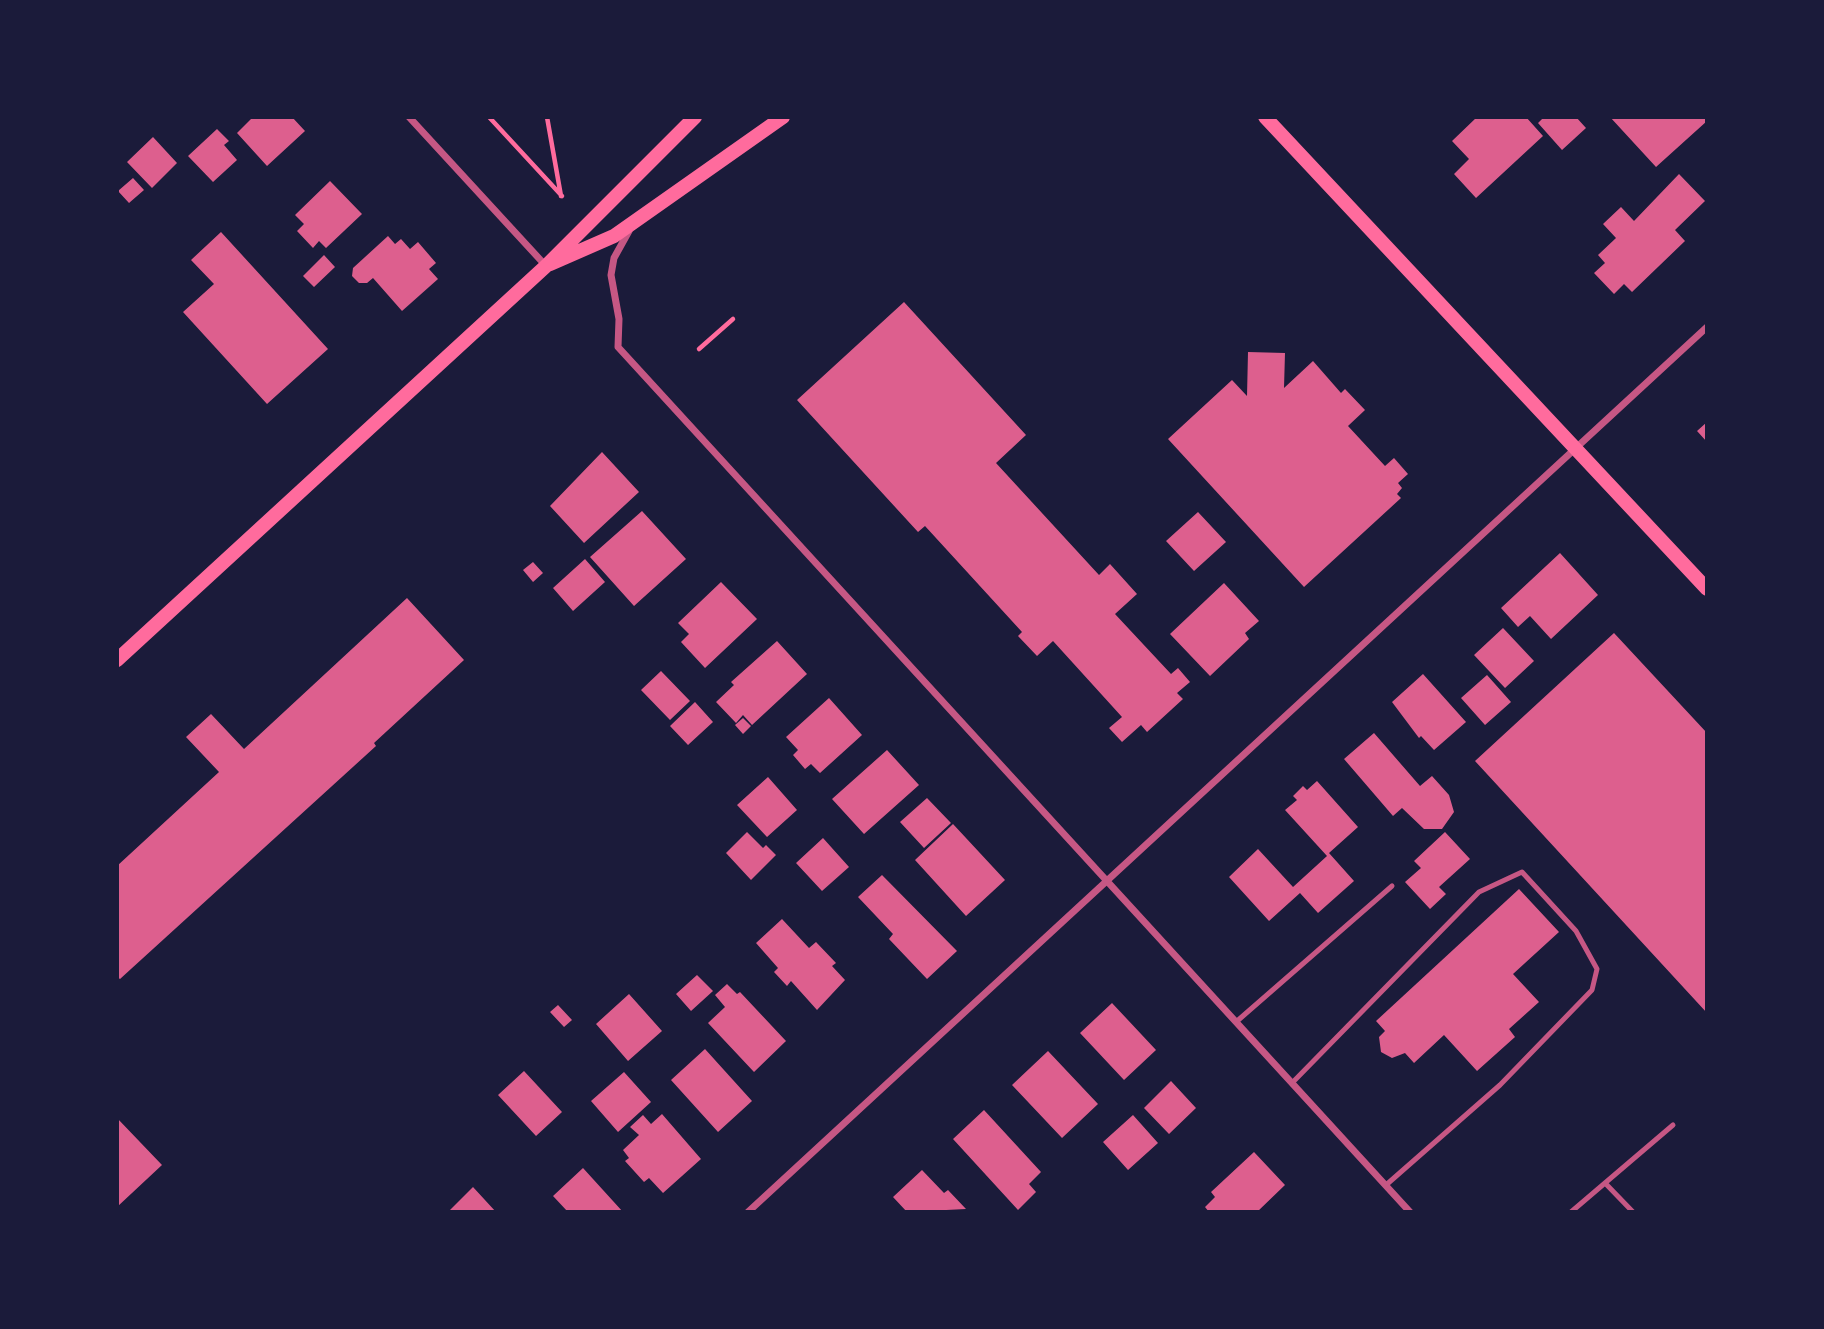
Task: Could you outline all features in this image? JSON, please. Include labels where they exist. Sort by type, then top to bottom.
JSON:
[{"type":"main road","points":[[117,660],[546,266],[695,117]]},
{"type":"main road","points":[[546,266],[597,246],[634,223],[783,117]]},
{"type":"main road","points":[[1265,117],[1707,589]]},
{"type":"street","points":[[409,117],[546,266]]},
{"type":"street","points":[[634,223],[619,248],[611,275],[619,319],[618,347],[1410,1212]]},
{"type":"street","points":[[748,1212],[1707,327]]},
{"type":"lane","points":[[1292,1083],[1479,892],[1522,872],[1576,931],[1597,969],[1592,990],[1500,1085],[1386,1185]]},
{"type":"lane","points":[[1236,1022],[1392,886]]},
{"type":"lane","points":[[1571,1212],[1673,1125]]},
{"type":"lane","points":[[1605,1183],[1633,1212]]},
{"type":"path","points":[[489,117],[562,196],[547,117]]},
{"type":"path","points":[[699,349],[733,319]]},
{"type":"building","points":[[253,117],[292,117],[305,131],[267,166],[237,133]]},
{"type":"building","points":[[1477,117],[1526,117],[1543,136],[1476,198],[1454,174],[1469,159],[1452,141]]},
{"type":"building","points":[[1544,117],[1576,117],[1586,128],[1562,150],[1538,123]]},
{"type":"building","points":[[1610,117],[1707,117],[1707,121],[1656,167]]},
{"type":"building","points":[[217,129],[229,141],[224,145],[237,160],[213,182],[188,156]]},
{"type":"building","points":[[153,137],[177,163],[152,188],[127,162]]},
{"type":"building","points":[[1679,174],[1705,201],[1675,230],[1685,241],[1632,292],[1624,284],[1614,294],[1594,273],[1605,263],[1598,255],[1616,238],[1603,224],[1621,207],[1634,221]]},
{"type":"building","points":[[133,178],[144,190],[129,203],[118,191]]},
{"type":"building","points":[[330,181],[362,214],[326,248],[319,241],[313,248],[297,231],[304,224],[295,215]]},
{"type":"building","points":[[221,232],[328,349],[267,404],[183,312],[214,284],[191,260]]},
{"type":"building","points":[[388,236],[395,244],[401,239],[410,249],[418,242],[436,263],[429,269],[438,279],[402,311],[373,278],[367,283],[359,283],[352,276],[353,268]]},
{"type":"building","points":[[324,255],[335,267],[314,287],[303,276]]},
{"type":"building","points":[[904,302],[1026,435],[996,463],[1099,575],[1110,564],[1137,594],[1115,614],[1171,674],[1178,668],[1190,682],[1177,693],[1183,699],[1147,732],[1141,725],[1122,742],[1109,728],[1122,717],[1053,641],[1037,656],[1018,636],[1022,632],[925,526],[918,532],[797,400]]},
{"type":"building","points":[[1248,352],[1285,353],[1284,388],[1313,361],[1341,393],[1345,389],[1365,410],[1348,426],[1385,466],[1394,458],[1408,474],[1398,483],[1402,488],[1397,494],[1401,498],[1304,587],[1168,439],[1232,380],[1247,396]]},
{"type":"building","points":[[1707,422],[1707,442],[1697,431]]},
{"type":"building","points":[[602,452],[639,492],[584,543],[550,506]]},
{"type":"building","points":[[642,511],[686,559],[634,606],[590,557]]},
{"type":"building","points":[[1198,512],[1226,542],[1194,571],[1166,541]]},
{"type":"building","points":[[1560,553],[1598,595],[1551,639],[1530,616],[1518,627],[1501,608]]},
{"type":"building","points":[[585,559],[605,582],[573,611],[553,588]]},
{"type":"building","points":[[533,562],[543,573],[533,582],[523,570]]},
{"type":"building","points":[[721,582],[757,619],[705,668],[681,642],[689,634],[678,623]]},
{"type":"building","points":[[1224,583],[1259,621],[1245,633],[1249,639],[1210,676],[1170,634]]},
{"type":"building","points":[[407,598],[464,660],[374,743],[376,746],[120,979],[117,977],[117,866],[219,772],[186,737],[211,714],[244,749]]},
{"type":"building","points":[[1503,628],[1534,661],[1505,688],[1474,655]]},
{"type":"building","points":[[1614,633],[1707,733],[1707,1013],[1475,761]]},
{"type":"building","points":[[777,641],[807,674],[752,725],[743,715],[736,723],[716,702],[734,685],[731,682]]},
{"type":"building","points":[[661,671],[690,701],[670,720],[641,690]]},
{"type":"building","points":[[1423,674],[1466,722],[1434,750],[1421,736],[1419,738],[1392,702]]},
{"type":"building","points":[[1487,675],[1511,702],[1485,725],[1461,698]]},
{"type":"building","points":[[829,698],[862,735],[820,773],[811,764],[805,769],[793,755],[798,750],[786,737]]},
{"type":"building","points":[[695,702],[713,722],[688,745],[670,726]]},
{"type":"building","points":[[743,718],[751,726],[743,734],[735,725]]},
{"type":"building","points":[[1374,733],[1420,786],[1432,776],[1449,795],[1454,812],[1442,829],[1424,829],[1402,808],[1393,816],[1344,759]]},
{"type":"building","points":[[887,750],[919,785],[864,834],[832,799]]},
{"type":"building","points":[[768,777],[797,810],[767,837],[737,805]]},
{"type":"building","points":[[1317,781],[1358,827],[1329,853],[1354,881],[1318,913],[1300,893],[1269,921],[1229,877],[1258,849],[1293,887],[1327,856],[1285,810],[1297,800],[1293,796],[1303,786],[1307,790]]},
{"type":"building","points":[[927,798],[951,823],[924,848],[900,822]]},
{"type":"building","points":[[953,824],[1005,880],[966,916],[915,860]]},
{"type":"building","points":[[747,832],[763,848],[766,845],[776,855],[751,880],[726,853]]},
{"type":"building","points":[[1445,832],[1470,859],[1439,887],[1446,894],[1430,909],[1405,882],[1421,868],[1414,861]]},
{"type":"building","points":[[823,838],[849,867],[822,891],[796,863]]},
{"type":"building","points":[[882,875],[957,951],[927,979],[889,939],[893,934],[858,897]]},
{"type":"building","points":[[1519,889],[1559,932],[1513,974],[1539,1002],[1509,1029],[1515,1037],[1477,1071],[1444,1035],[1414,1063],[1405,1053],[1392,1058],[1381,1052],[1379,1037],[1385,1031],[1376,1021]]},
{"type":"building","points":[[782,919],[809,948],[816,942],[836,963],[832,966],[845,980],[817,1010],[791,981],[787,986],[774,972],[778,968],[756,943]]},
{"type":"building","points":[[697,975],[713,991],[691,1011],[676,994]]},
{"type":"building","points":[[727,984],[737,994],[740,992],[786,1041],[754,1072],[708,1023],[725,1007],[715,995]]},
{"type":"building","points":[[629,994],[662,1031],[628,1061],[596,1024]]},
{"type":"building","points":[[1112,1003],[1156,1050],[1124,1080],[1080,1033]]},
{"type":"building","points":[[558,1005],[572,1020],[564,1027],[550,1012]]},
{"type":"building","points":[[705,1049],[752,1101],[718,1132],[671,1080]]},
{"type":"building","points":[[1048,1051],[1098,1104],[1062,1138],[1012,1085]]},
{"type":"building","points":[[524,1071],[562,1112],[536,1136],[498,1095]]},
{"type":"building","points":[[624,1072],[651,1102],[618,1132],[591,1101]]},
{"type":"building","points":[[1171,1081],[1196,1108],[1169,1134],[1144,1108]]},
{"type":"building","points":[[984,1110],[1041,1172],[1029,1184],[1036,1192],[1018,1210],[953,1139]]},
{"type":"building","points":[[662,1114],[701,1159],[663,1193],[649,1178],[644,1182],[625,1161],[629,1158],[623,1150],[639,1135],[630,1127],[643,1115],[651,1124]]},
{"type":"building","points":[[1133,1115],[1158,1143],[1128,1170],[1103,1142]]},
{"type":"building","points":[[117,1118],[162,1165],[117,1207]]},
{"type":"building","points":[[1254,1152],[1285,1185],[1257,1212],[1209,1212],[1205,1207],[1215,1197],[1211,1192]]},
{"type":"building","points":[[583,1168],[623,1212],[568,1212],[553,1196]]},
{"type":"building","points":[[922,1170],[944,1193],[948,1190],[966,1209],[907,1212],[893,1197]]},
{"type":"building","points":[[473,1187],[496,1212],[448,1212]]}]
